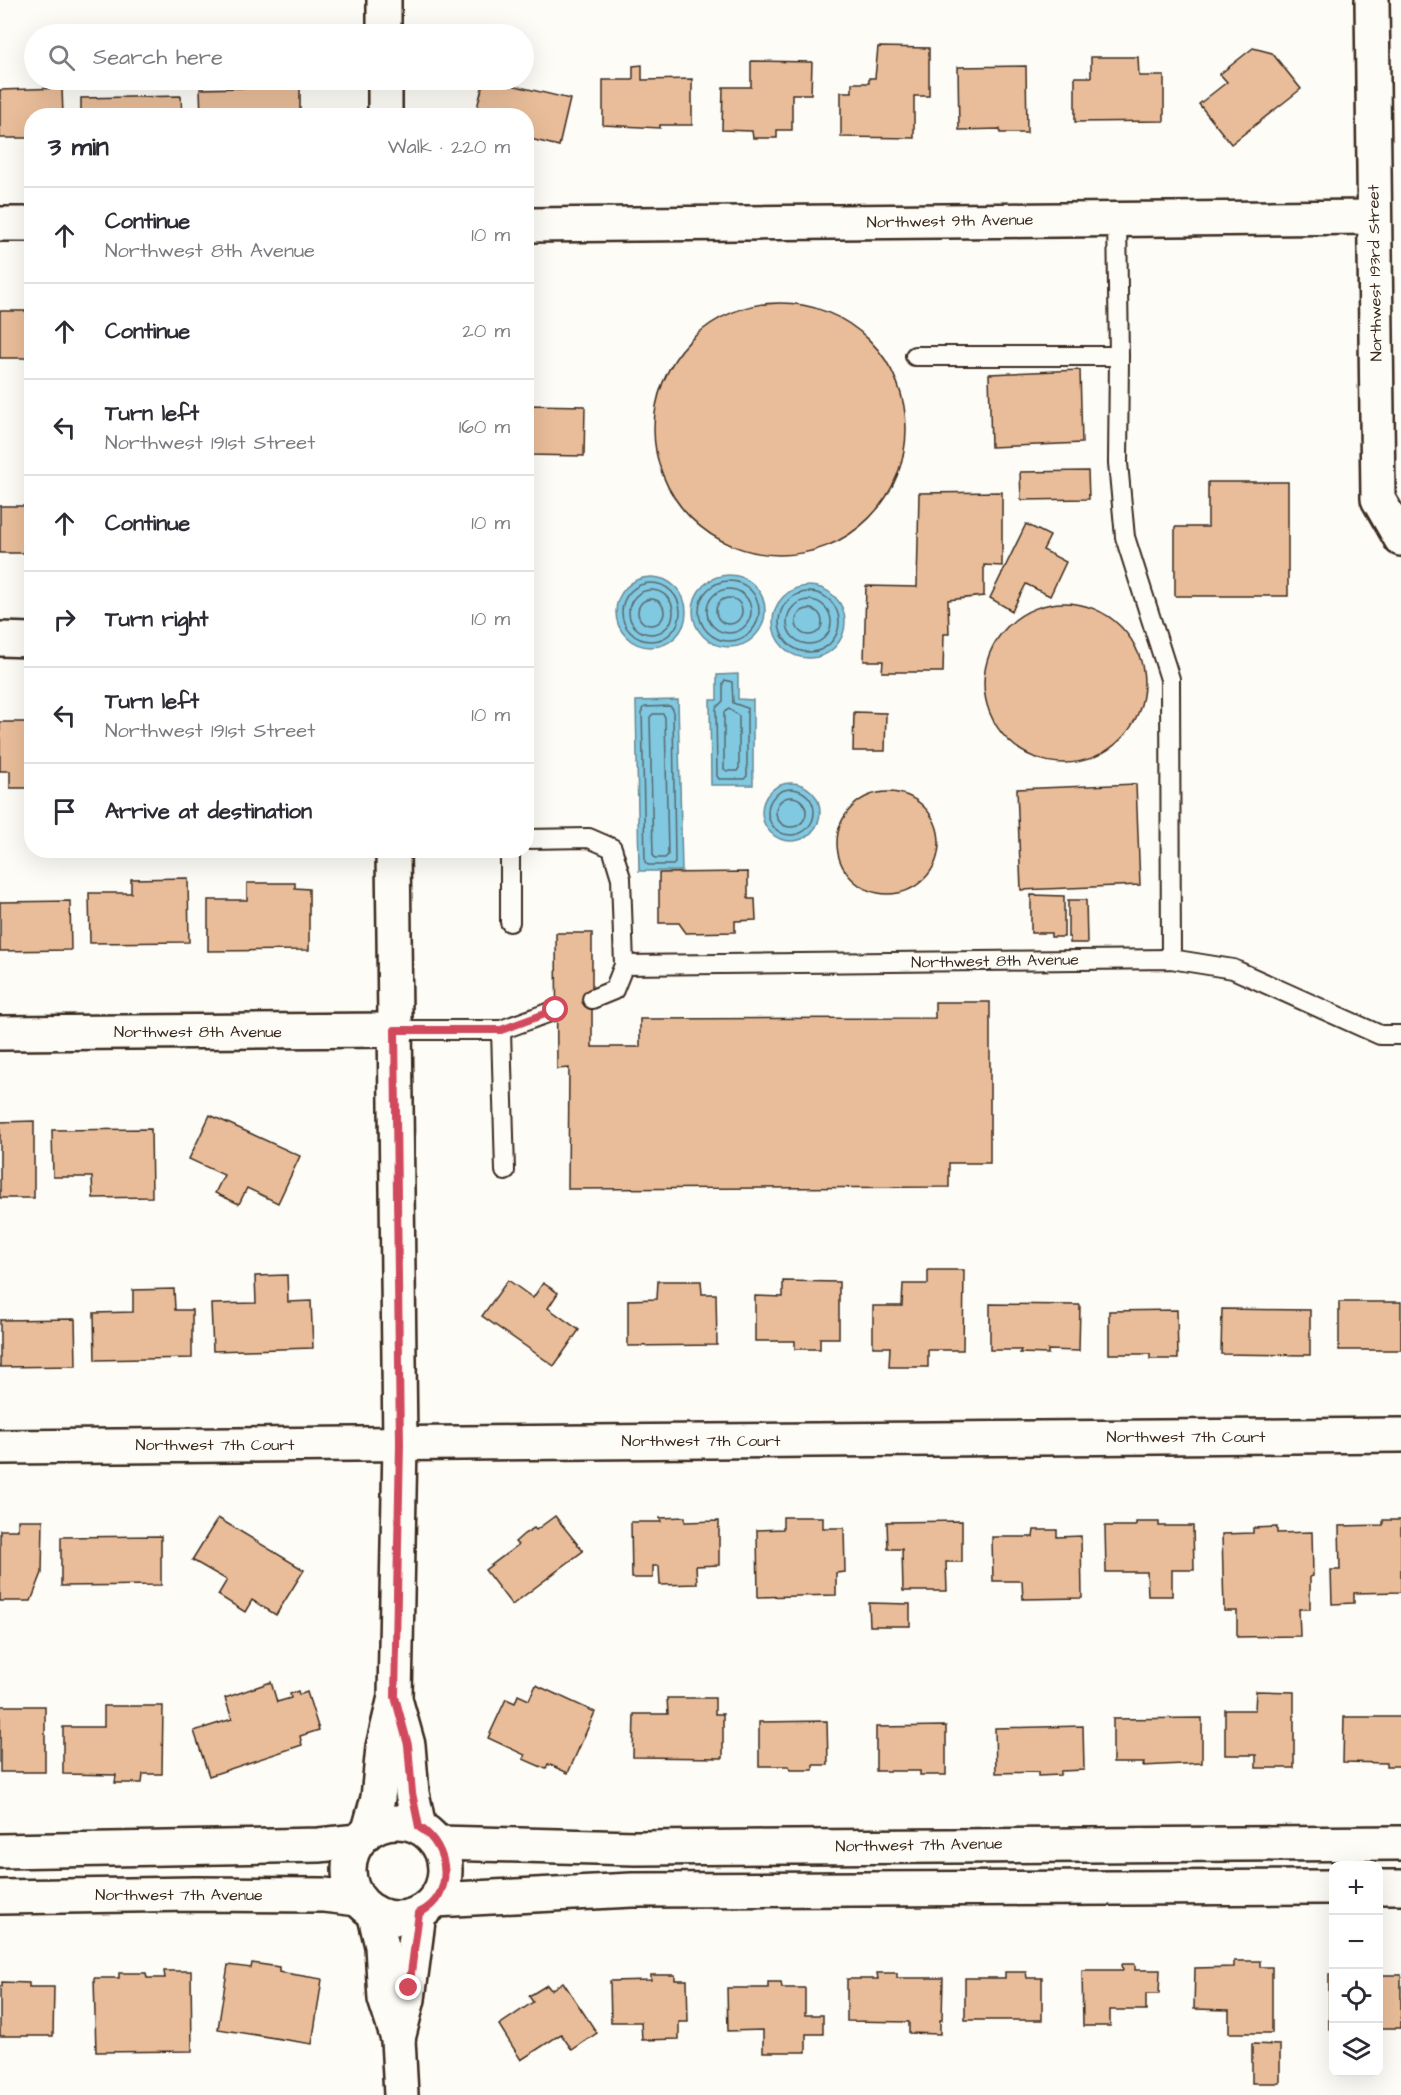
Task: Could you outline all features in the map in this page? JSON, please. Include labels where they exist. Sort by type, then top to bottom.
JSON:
[{"type":"street","points":[[384,0],[384,24]]},
{"type":"street","name":"Northwest 193rd Street","points":[[1372,0],[1378,499],[1401,539]]},
{"type":"street","points":[[385,90],[385,108]]},
{"type":"street","name":"Northwest 9th Avenue","points":[[534,225],[1374,217]]},
{"type":"street","points":[[0,224],[24,224]]},
{"type":"street","points":[[0,639],[24,640]]},
{"type":"street","points":[[393,858],[400,1444],[395,1697],[383,1747],[378,1798],[364,1835],[351,1855],[348,1870],[351,1886],[366,1906],[382,1946],[385,1999],[398,2039],[401,2095]]},
{"type":"street","name":"Northwest 8th Avenue","points":[[0,1033],[395,1030]]},
{"type":"street","name":"Northwest 7th Court","points":[[0,1447],[1401,1435]]},
{"type":"street","points":[[366,1906],[383,1917],[397,1919],[411,1917],[427,1906],[445,1881],[444,1857],[428,1835],[412,1793],[408,1745],[395,1697]]},
{"type":"street","points":[[0,1851],[295,1846],[364,1835],[383,1823],[399,1821],[428,1835]]},
{"type":"street","name":"Northwest 7th Avenue","points":[[428,1835],[647,1848],[1223,1842],[1401,1843]]},
{"type":"street","points":[[427,1906],[632,1890],[1329,1887]]},
{"type":"street","points":[[1383,1887],[1401,1887]]},
{"type":"street","name":"Northwest 7th Avenue","points":[[0,1897],[195,1894],[324,1896],[366,1906]]},
{"type":"street","points":[[398,2039],[427,1906]]},
{"type":"lane","points":[[1117,220],[1118,463],[1125,537],[1170,679],[1171,959]]},
{"type":"lane","points":[[915,356],[1119,356]]},
{"type":"lane","points":[[534,839],[589,838],[612,848],[621,878],[624,965],[614,990],[592,999]]},
{"type":"lane","points":[[510,858],[510,922]]},
{"type":"lane","name":"Northwest 8th Avenue","points":[[624,965],[1171,959],[1233,969],[1380,1035],[1401,1035]]},
{"type":"lane","points":[[395,1030],[501,1030],[556,1010]]},
{"type":"lane","points":[[501,1030],[505,1171]]},
{"type":"water","points":[[729,575],[749,581],[759,591],[765,611],[759,631],[749,641],[729,647],[709,641],[699,631],[693,611],[699,591],[709,581]]},
{"type":"water","points":[[658,577],[671,583],[680,592],[684,598],[686,612],[684,626],[676,637],[665,645],[644,647],[626,637],[618,626],[616,605],[626,587],[637,579]]},
{"type":"water","points":[[809,586],[829,592],[839,602],[845,622],[839,642],[829,652],[809,658],[789,652],[779,642],[773,622],[779,602],[789,592]]},
{"type":"water","points":[[738,674],[738,699],[753,700],[753,785],[711,785],[710,700],[717,700],[717,675]]},
{"type":"water","points":[[678,700],[682,871],[639,871],[636,701]]},
{"type":"water","points":[[785,783],[797,783],[812,791],[820,806],[820,818],[812,833],[797,841],[785,841],[770,833],[762,818],[762,806],[770,791]]},
{"type":"building","points":[[878,47],[929,48],[929,96],[914,96],[914,138],[841,137],[841,92],[852,92],[852,83],[869,83],[869,78],[875,78]]},
{"type":"building","points":[[1253,48],[1272,53],[1301,89],[1231,144],[1199,104],[1227,82],[1220,74]]},
{"type":"building","points":[[1091,57],[1138,57],[1139,76],[1164,76],[1164,121],[1075,122],[1075,77],[1091,77]]},
{"type":"building","points":[[751,61],[812,62],[811,94],[792,94],[792,130],[777,130],[777,138],[753,138],[752,131],[722,130],[723,87],[751,87]]},
{"type":"building","points":[[642,65],[642,80],[692,79],[692,125],[660,125],[660,128],[603,125],[603,80],[633,80],[633,66]]},
{"type":"building","points":[[1026,66],[1027,133],[1000,133],[1000,129],[959,130],[958,67]]},
{"type":"building","points":[[0,90],[62,90],[63,108],[24,108],[24,138],[0,138]]},
{"type":"building","points":[[200,90],[300,90],[300,108],[201,108]]},
{"type":"building","points":[[482,90],[533,90],[570,99],[559,146],[534,140],[534,108],[477,108]]},
{"type":"building","points":[[181,96],[182,108],[81,108],[81,98]]},
{"type":"building","points":[[780,303],[817,308],[850,324],[869,340],[885,359],[901,392],[906,429],[901,466],[885,499],[869,518],[850,534],[817,550],[780,555],[743,550],[710,534],[691,518],[675,499],[659,466],[654,429],[659,392],[675,359],[691,340],[710,324],[743,308]]},
{"type":"building","points":[[0,311],[24,311],[24,358],[0,358]]},
{"type":"building","points":[[1080,370],[1082,443],[991,447],[989,374]]},
{"type":"building","points":[[534,405],[585,406],[584,456],[534,455]]},
{"type":"building","points":[[1088,471],[1089,499],[1021,500],[1020,472]]},
{"type":"building","points":[[1208,482],[1288,482],[1288,596],[1175,596],[1175,527],[1208,527]]},
{"type":"building","points":[[1002,492],[1002,566],[984,565],[984,596],[948,600],[949,634],[944,634],[943,672],[882,672],[883,661],[864,661],[866,586],[917,587],[919,493]]},
{"type":"building","points":[[0,506],[24,506],[24,553],[0,553]]},
{"type":"building","points":[[1026,524],[1050,536],[1043,550],[1066,562],[1050,596],[1026,584],[1012,611],[990,598]]},
{"type":"building","points":[[1064,603],[1080,604],[1095,609],[1109,616],[1121,626],[1131,638],[1138,652],[1143,667],[1143,699],[1138,714],[1131,728],[1121,740],[1109,750],[1095,757],[1080,762],[1064,763],[1048,762],[1033,757],[1019,750],[1007,740],[997,728],[990,714],[985,699],[984,683],[985,667],[990,652],[997,638],[1007,626],[1019,616],[1033,609],[1048,604]]},
{"type":"building","points":[[854,712],[886,713],[885,751],[853,751]]},
{"type":"building","points":[[0,722],[24,722],[24,788],[10,788],[10,771],[0,771]]},
{"type":"building","points":[[1136,784],[1140,885],[1021,890],[1017,789]]},
{"type":"building","points":[[888,792],[908,796],[924,807],[935,823],[939,843],[935,863],[924,879],[908,890],[888,894],[868,890],[852,879],[841,863],[837,843],[841,823],[852,807],[868,796]]},
{"type":"building","points":[[748,872],[748,899],[755,899],[756,920],[735,921],[735,932],[686,933],[679,923],[659,923],[659,873]]},
{"type":"building","points":[[188,878],[189,942],[90,943],[89,893],[131,893],[131,879]]},
{"type":"building","points":[[247,883],[295,883],[295,888],[309,889],[309,950],[208,951],[208,900],[247,900]]},
{"type":"building","points":[[1031,895],[1064,896],[1064,937],[1051,937],[1051,933],[1031,933]]},
{"type":"building","points":[[1068,900],[1086,900],[1087,943],[1070,943]]},
{"type":"building","points":[[70,901],[71,950],[0,951],[0,902]]},
{"type":"building","points":[[556,933],[592,933],[592,1047],[640,1047],[640,1019],[935,1018],[935,1002],[990,1002],[990,1163],[949,1163],[949,1187],[568,1189],[569,1068],[557,1069]]},
{"type":"building","points":[[210,1115],[300,1156],[278,1203],[247,1188],[239,1204],[215,1193],[224,1175],[189,1159]]},
{"type":"building","points":[[34,1121],[34,1198],[0,1198],[0,1122]]},
{"type":"building","points":[[151,1129],[152,1197],[93,1198],[92,1177],[53,1177],[52,1130]]},
{"type":"building","points":[[928,1270],[964,1270],[963,1350],[928,1350],[928,1367],[889,1367],[890,1347],[873,1347],[873,1306],[902,1306],[903,1284],[928,1284]]},
{"type":"building","points":[[287,1275],[288,1302],[311,1301],[313,1348],[213,1351],[211,1304],[256,1303],[255,1276]]},
{"type":"building","points":[[508,1280],[533,1298],[543,1283],[558,1293],[548,1308],[579,1330],[554,1366],[482,1316]]},
{"type":"building","points":[[658,1281],[701,1281],[702,1294],[716,1294],[717,1345],[628,1346],[628,1300],[657,1299]]},
{"type":"building","points":[[783,1281],[839,1282],[839,1338],[820,1338],[820,1349],[795,1349],[795,1341],[755,1341],[755,1296],[783,1297]]},
{"type":"building","points":[[174,1289],[175,1310],[192,1310],[192,1358],[95,1360],[94,1313],[133,1312],[133,1290]]},
{"type":"building","points":[[1339,1302],[1401,1302],[1401,1350],[1339,1350]]},
{"type":"building","points":[[990,1304],[1080,1305],[1079,1351],[1048,1350],[1048,1354],[1020,1353],[1021,1350],[990,1350]]},
{"type":"building","points":[[1222,1309],[1310,1310],[1310,1355],[1221,1354]]},
{"type":"building","points":[[1177,1310],[1178,1359],[1150,1359],[1150,1354],[1109,1354],[1109,1311]]},
{"type":"building","points":[[75,1319],[76,1366],[0,1367],[0,1320]]},
{"type":"building","points":[[555,1516],[583,1551],[512,1605],[485,1570],[518,1545],[515,1542],[524,1534],[534,1528],[536,1530]]},
{"type":"building","points":[[685,1517],[685,1522],[719,1521],[719,1565],[696,1566],[697,1584],[660,1585],[659,1566],[653,1566],[653,1578],[632,1578],[631,1522],[661,1522],[660,1518]]},
{"type":"building","points":[[783,1517],[823,1517],[823,1528],[844,1528],[845,1572],[836,1573],[836,1595],[758,1597],[757,1530],[783,1529]]},
{"type":"building","points":[[218,1518],[304,1570],[276,1615],[252,1600],[245,1612],[218,1595],[227,1580],[192,1560]]},
{"type":"building","points":[[18,1520],[43,1520],[42,1573],[31,1601],[0,1601],[0,1530],[18,1530]]},
{"type":"building","points":[[1383,1520],[1401,1520],[1401,1592],[1354,1593],[1354,1603],[1332,1604],[1331,1570],[1340,1570],[1339,1526],[1383,1525]]},
{"type":"building","points":[[962,1521],[962,1562],[946,1562],[947,1591],[903,1591],[902,1549],[888,1549],[887,1522]]},
{"type":"building","points":[[1136,1522],[1159,1522],[1159,1526],[1193,1526],[1194,1570],[1172,1570],[1172,1596],[1148,1596],[1147,1572],[1106,1572],[1105,1526],[1136,1526]]},
{"type":"building","points":[[1277,1527],[1277,1533],[1312,1532],[1313,1576],[1310,1577],[1310,1609],[1299,1609],[1300,1636],[1237,1637],[1237,1611],[1224,1611],[1222,1534],[1253,1533],[1253,1528]]},
{"type":"building","points":[[1034,1530],[1057,1530],[1057,1537],[1081,1536],[1082,1598],[1023,1599],[1022,1581],[993,1581],[992,1537],[1033,1537]]},
{"type":"building","points":[[161,1536],[161,1585],[61,1586],[61,1537]]},
{"type":"building","points":[[869,1603],[910,1604],[910,1626],[870,1626]]},
{"type":"building","points":[[271,1682],[277,1702],[291,1698],[290,1694],[298,1691],[299,1695],[307,1692],[319,1730],[300,1736],[302,1745],[209,1776],[194,1731],[232,1719],[225,1698]]},
{"type":"building","points":[[536,1685],[595,1712],[568,1773],[548,1764],[546,1769],[523,1759],[525,1755],[488,1738],[506,1699],[515,1703],[518,1695],[529,1700]]},
{"type":"building","points":[[1256,1691],[1294,1692],[1294,1768],[1256,1768],[1256,1755],[1225,1755],[1225,1710],[1255,1710]]},
{"type":"building","points":[[667,1698],[715,1698],[715,1714],[723,1714],[723,1758],[633,1757],[634,1714],[668,1714]]},
{"type":"building","points":[[0,1706],[45,1706],[45,1772],[0,1772]]},
{"type":"building","points":[[104,1706],[163,1706],[162,1774],[143,1774],[142,1783],[115,1783],[116,1775],[63,1774],[63,1727],[104,1727]]},
{"type":"building","points":[[1344,1717],[1401,1717],[1401,1766],[1387,1766],[1387,1763],[1343,1762]]},
{"type":"building","points":[[1202,1718],[1202,1763],[1143,1766],[1144,1763],[1113,1763],[1113,1719]]},
{"type":"building","points":[[827,1721],[828,1765],[813,1765],[813,1770],[790,1770],[789,1766],[759,1766],[759,1722]]},
{"type":"building","points":[[946,1726],[946,1775],[920,1775],[920,1771],[876,1771],[876,1727]]},
{"type":"building","points":[[1083,1726],[1084,1770],[1061,1771],[1060,1775],[1038,1776],[1038,1772],[996,1773],[995,1728]]},
{"type":"building","points":[[1234,1961],[1260,1961],[1260,1967],[1272,1967],[1272,2033],[1229,2033],[1229,2010],[1194,2009],[1195,1968],[1234,1967]]},
{"type":"building","points":[[252,1963],[279,1967],[279,1972],[322,1979],[312,2044],[218,2029],[228,1965],[251,1968]]},
{"type":"building","points":[[1122,1964],[1135,1964],[1135,1970],[1160,1970],[1159,1994],[1146,1994],[1146,2010],[1110,2010],[1110,2026],[1083,2026],[1082,1970],[1123,1970]]},
{"type":"building","points":[[164,1971],[191,1971],[192,2051],[96,2052],[94,1978],[119,1978],[119,1973],[146,1973],[147,1978],[165,1978]]},
{"type":"building","points":[[1005,1972],[1026,1972],[1027,1978],[1042,1978],[1042,2020],[965,2020],[965,1978],[1005,1978]]},
{"type":"building","points":[[877,1973],[897,1973],[897,1978],[943,1978],[940,2034],[909,2033],[909,2022],[847,2021],[847,1979],[878,1979]]},
{"type":"building","points":[[651,1975],[675,1975],[675,1980],[687,1980],[688,2022],[679,2022],[679,2039],[642,2040],[641,2022],[611,2022],[610,1981],[651,1980]]},
{"type":"building","points":[[1383,1975],[1401,1975],[1401,2028],[1383,2028]]},
{"type":"building","points":[[2,1982],[29,1983],[29,1987],[54,1987],[53,2036],[0,2036],[0,1986]]},
{"type":"building","points":[[563,1982],[597,2033],[572,2050],[561,2034],[521,2060],[499,2025],[533,2002],[529,1996],[547,1985],[551,1990]]},
{"type":"building","points":[[768,1982],[781,1982],[782,1988],[805,1988],[805,2015],[823,2015],[823,2034],[806,2034],[806,2052],[763,2052],[763,2030],[728,2031],[727,1988],[768,1988]]},
{"type":"building","points":[[1252,2044],[1280,2045],[1280,2083],[1252,2083]]},
{"type":"route","points":[[409,1988],[419,1913],[435,1900],[445,1881],[444,1857],[438,1843],[419,1827],[412,1793],[408,1745],[395,1697],[400,1444],[395,1030],[501,1030],[556,1010]]}]
